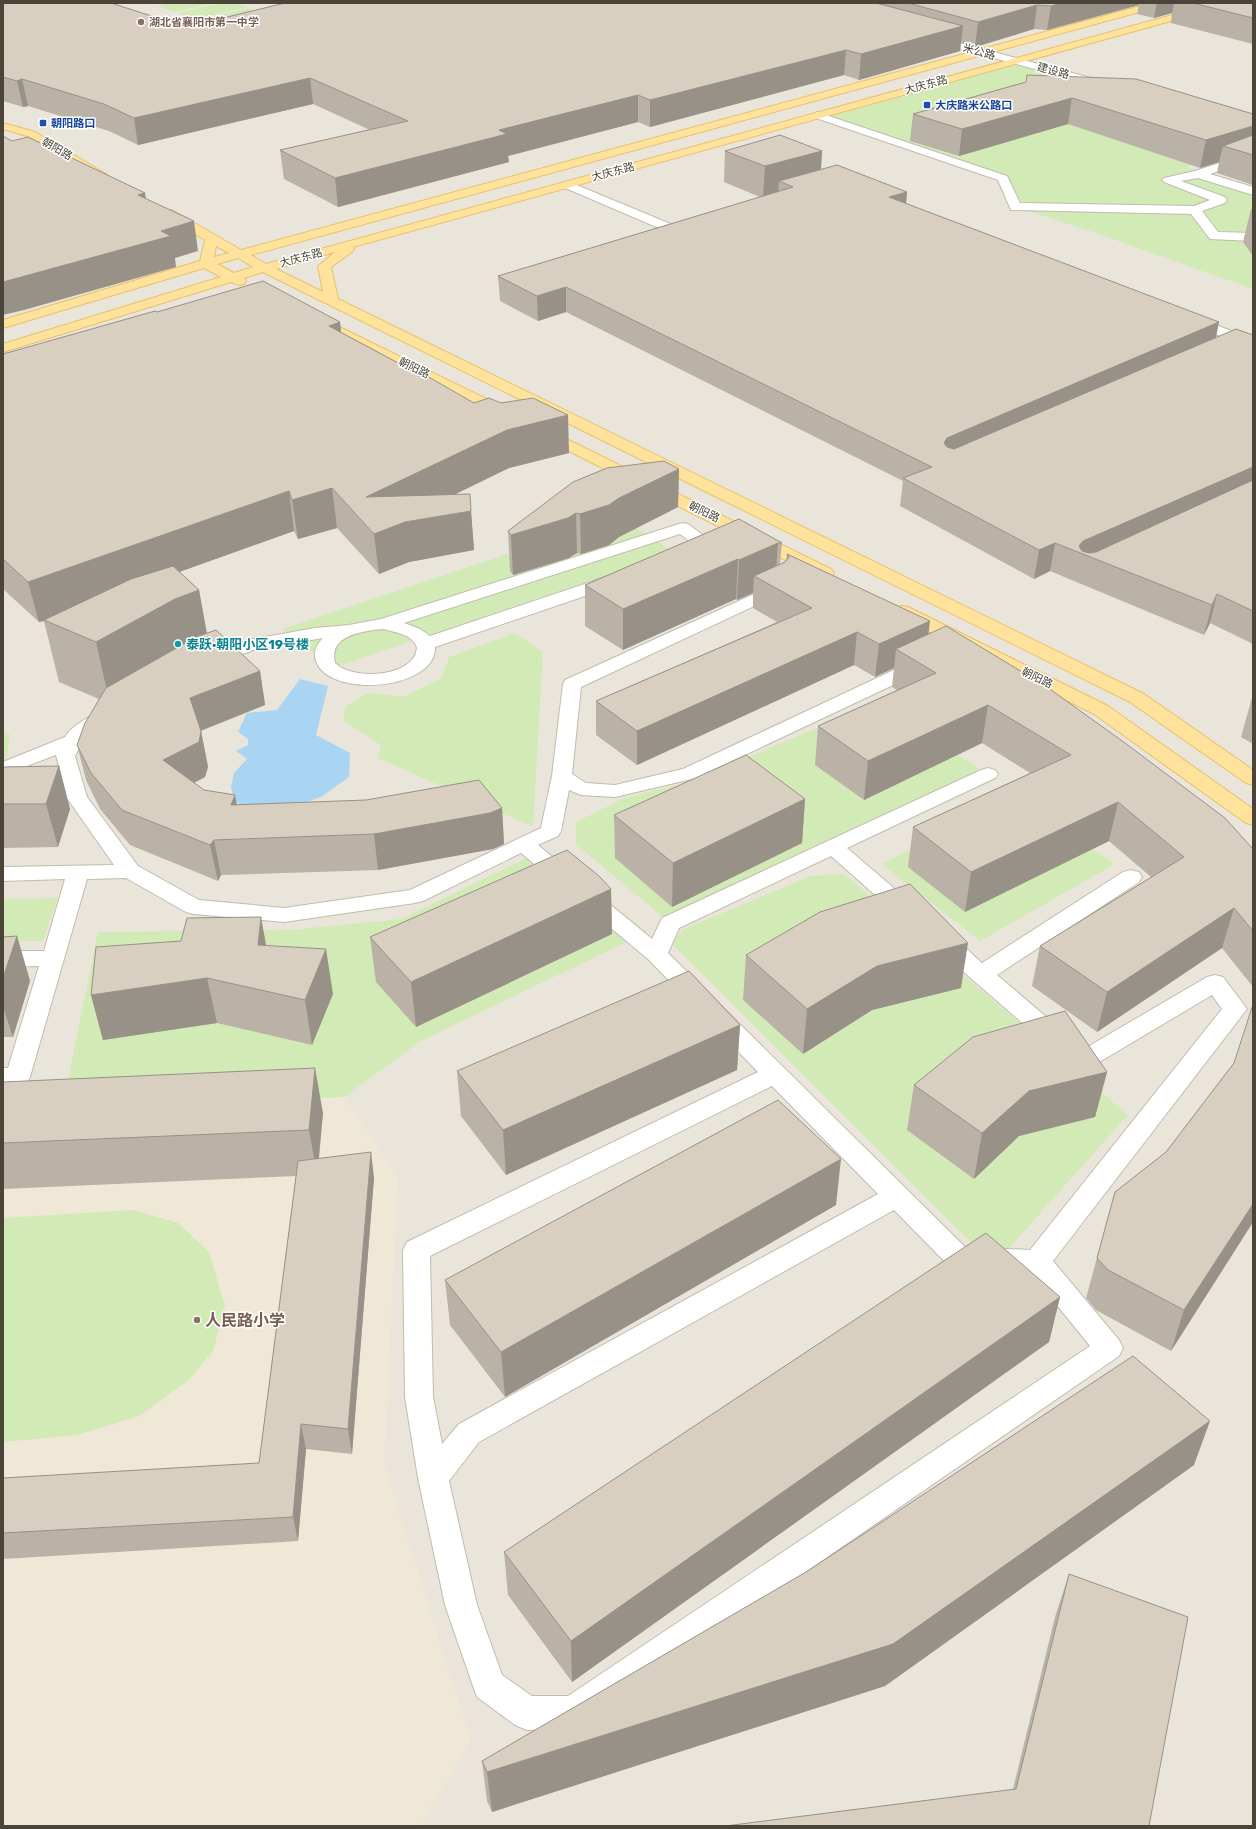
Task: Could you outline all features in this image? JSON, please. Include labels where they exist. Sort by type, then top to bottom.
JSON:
[{"type":"main road","name":"大庆东路","points":[[3,324],[241,254],[1162,3]]},
{"type":"main road","name":"大庆东路","points":[[3,348],[264,268],[1226,3]]},
{"type":"main road","name":"朝阳路","points":[[3,126],[31,134],[112,180]]},
{"type":"main road","name":"朝阳路","points":[[159,207],[264,268],[1137,698],[1253,779]]},
{"type":"main road","points":[[212,238],[206,264],[252,287]]},
{"type":"main road","points":[[332,301],[324,266],[359,242]]},
{"type":"main road","points":[[120,312],[198,302]]},
{"type":"main road","name":"朝阳路","points":[[301,312],[838,579]]},
{"type":"main road","name":"朝阳路","points":[[888,604],[1101,710],[1253,818]]},
{"type":"street","name":"米公路","points":[[926,37],[1015,61]]},
{"type":"street","name":"建设路","points":[[1015,61],[1115,88]]},
{"type":"street","points":[[817,115],[1003,178],[1015,207],[1195,210],[1221,200],[1168,180],[1198,174],[1253,155]]},
{"type":"street","points":[[1198,174],[1253,191]]},
{"type":"street","points":[[567,184],[672,229],[702,220]]},
{"type":"street","points":[[1195,210],[1214,236],[1253,237]]},
{"type":"street","points":[[1179,315],[1249,341]]},
{"type":"street","points":[[1224,350],[1249,341]]},
{"type":"street","points":[[383,624],[408,629],[419,636],[425,644],[426,653],[420,662],[410,670],[390,677],[361,680],[345,676],[333,670],[325,662],[323,653],[327,644],[336,636],[350,630],[366,625],[383,624],[682,528],[709,548],[679,558]]},
{"type":"street","points":[[425,644],[627,576]]},
{"type":"street","points":[[124,706],[77,733],[66,756],[76,798],[130,871],[194,907],[284,915],[415,896],[551,831],[562,776],[572,684],[776,589]]},
{"type":"street","points":[[189,669],[248,645],[315,633],[350,630]]},
{"type":"street","points":[[562,776],[581,790],[615,791],[689,774],[966,643]]},
{"type":"street","points":[[3,769],[73,741]]},
{"type":"street","points":[[656,954],[670,923],[988,774]]},
{"type":"street","points":[[523,844],[656,954],[958,1258],[1037,1261],[1109,1348],[573,1712],[527,1713],[489,1686],[461,1605],[433,1478],[419,1397],[416,1250],[775,1074]]},
{"type":"street","points":[[833,847],[1082,1061],[1215,983],[1235,1009],[1037,1261]]},
{"type":"street","points":[[3,874],[130,871]]},
{"type":"street","points":[[3,1077],[18,1077],[78,872]]},
{"type":"street","points":[[981,974],[1131,877]]},
{"type":"street","points":[[3,959],[53,958]]},
{"type":"street","points":[[433,1478],[469,1434],[896,1196]]},
{"type":"shaded area","points":[[3,3],[1253,3],[1253,1826],[3,1826]]},
{"type":"shaded area","name":"人民路小学","points":[[344,1097],[398,1177],[384,1464],[471,1741],[420,1826],[3,1826],[3,1112]]},
{"type":"green space","points":[[171,3],[214,3],[175,12],[157,6]]},
{"type":"green space","points":[[221,3],[234,3],[247,7],[197,19],[178,13]]},
{"type":"green space","points":[[249,8],[268,14],[218,27],[199,20]]},
{"type":"green space","points":[[1015,61],[1239,120],[1253,144],[1186,167],[1253,187],[1253,289],[1090,231],[1015,207],[1003,178],[817,115]]},
{"type":"green space","points":[[619,517],[674,552],[333,668],[282,629]]},
{"type":"green space","points":[[515,633],[543,652],[533,827],[378,758],[381,745],[343,720],[346,706],[368,693],[402,697],[441,679],[449,657]]},
{"type":"green space","points":[[875,703],[988,774],[670,923],[576,844],[576,822],[624,798],[690,782]]},
{"type":"green space","points":[[3,731],[10,735],[5,769],[3,769]]},
{"type":"green space","points":[[1015,796],[1115,864],[980,941],[882,864]]},
{"type":"green space","points":[[543,850],[647,932],[421,1041],[344,1097],[62,1110],[98,932],[290,930],[401,919]]},
{"type":"green space","points":[[844,874],[1128,1115],[994,1265],[672,944],[682,930],[810,876]]},
{"type":"green space","points":[[58,898],[43,941],[3,941],[3,899]]},
{"type":"green space","points":[[133,1210],[178,1223],[209,1252],[225,1306],[213,1351],[189,1380],[139,1416],[77,1435],[3,1442],[3,1218]]},
{"type":"water","points":[[300,679],[328,686],[316,735],[350,753],[349,777],[321,797],[287,809],[249,810],[234,800],[231,787],[234,773],[247,759],[236,751],[248,745],[248,739],[238,732],[247,713],[277,710]]},
{"type":"building","points":[[3,3],[111,3],[186,27],[285,3],[876,3],[963,26],[861,54],[846,50],[650,100],[638,95],[499,130],[507,134],[335,178],[280,150],[408,121],[310,78],[134,118],[104,104],[22,79],[17,81],[3,77]]},
{"type":"building","points":[[908,3],[1061,3],[1051,6],[1037,5],[978,22]]},
{"type":"building","points":[[1193,3],[1253,3],[1253,18]]},
{"type":"building","points":[[1027,75],[1136,79],[1253,114],[1253,126],[1206,140],[1072,98],[962,129],[913,114],[1026,82]]},
{"type":"building","points":[[780,135],[822,151],[765,166],[725,151]]},
{"type":"building","points":[[1253,135],[1253,155],[1223,146]]},
{"type":"building","points":[[3,136],[12,141],[28,137],[145,193],[138,195],[194,221],[161,231],[171,236],[3,282]]},
{"type":"building","points":[[837,165],[907,192],[889,197],[1219,322],[947,438],[944,443],[947,447],[954,449],[1236,329],[1253,335],[1253,467],[1083,541],[1079,546],[1082,551],[1089,553],[1096,552],[1253,480],[1253,611],[1217,594],[1212,605],[1055,543],[1039,550],[903,478],[932,467],[566,287],[537,296],[498,276],[793,187],[779,181]]},
{"type":"building","points":[[263,281],[340,322],[329,326],[402,365],[406,364],[474,403],[489,398],[501,403],[533,398],[568,415],[507,430],[366,497],[470,494],[471,511],[405,522],[374,534],[332,488],[292,500],[289,491],[28,582],[3,559],[3,354]]},
{"type":"building","points":[[664,461],[679,469],[619,498],[609,505],[580,514],[576,513],[568,518],[511,535],[508,531],[573,482],[607,468]]},
{"type":"building","points":[[739,519],[782,543],[778,543],[739,560],[738,559],[623,609],[585,585]]},
{"type":"building","points":[[787,554],[930,621],[879,644],[857,632],[637,731],[596,701],[812,608],[754,576],[785,562],[789,557]]},
{"type":"building","points":[[173,566],[199,590],[175,599],[96,642],[44,620],[131,579]]},
{"type":"building","points":[[946,626],[1047,687],[1225,818],[1253,849],[1253,931],[1234,908],[1107,992],[1040,946],[1184,857],[1118,802],[971,872],[913,827],[1071,755],[988,705],[868,761],[818,726],[936,673],[896,649]]},
{"type":"building","points":[[216,630],[260,671],[190,698],[201,731],[199,742],[163,760],[204,790],[235,795],[231,805],[366,800],[479,780],[502,808],[490,813],[374,834],[214,840],[210,845],[122,810],[91,773],[77,745],[85,723],[106,688],[196,637]]},
{"type":"building","points":[[746,755],[805,799],[673,863],[614,815]]},
{"type":"building","points":[[59,766],[46,804],[3,804],[3,767]]},
{"type":"building","points":[[567,850],[599,876],[611,889],[411,982],[370,937]]},
{"type":"building","points":[[910,884],[968,943],[877,966],[807,1009],[746,955],[820,912]]},
{"type":"building","points":[[261,917],[258,945],[326,949],[305,1000],[207,978],[91,995],[96,947],[181,941],[187,918]]},
{"type":"building","points":[[17,936],[3,978],[3,937]]},
{"type":"building","points":[[689,971],[740,1025],[503,1130],[457,1071]]},
{"type":"building","points":[[1253,1004],[1253,1204],[1184,1310],[1108,1270],[1097,1258],[1115,1192],[1166,1152],[1234,1063]]},
{"type":"building","points":[[1065,1011],[1107,1072],[1029,1091],[982,1133],[914,1085],[973,1037]]},
{"type":"building","points":[[315,1068],[309,1130],[3,1143],[3,1082]]},
{"type":"building","points":[[778,1100],[841,1159],[501,1352],[445,1280]]},
{"type":"building","points":[[371,1152],[348,1429],[301,1424],[293,1517],[3,1533],[3,1478],[259,1463],[298,1161]]},
{"type":"building","points":[[986,1233],[1060,1297],[571,1641],[504,1552]]},
{"type":"building","points":[[1133,1356],[1210,1421],[893,1644],[487,1772],[482,1761],[806,1572]]},
{"type":"building","points":[[1069,1574],[1188,1617],[1149,1826],[725,1826],[1016,1789]]},
{"type":"place","name":"湖北省襄阳市第一中学","points":[[141,22]]},
{"type":"place","name":"大庆路米公路口","points":[[927,105]]},
{"type":"place","name":"朝阳路口","points":[[43,123]]},
{"type":"place","name":"泰跃·朝阳小区19号楼","points":[[178,644]]},
{"type":"place","name":"人民路小学","points":[[197,1320]]}]
